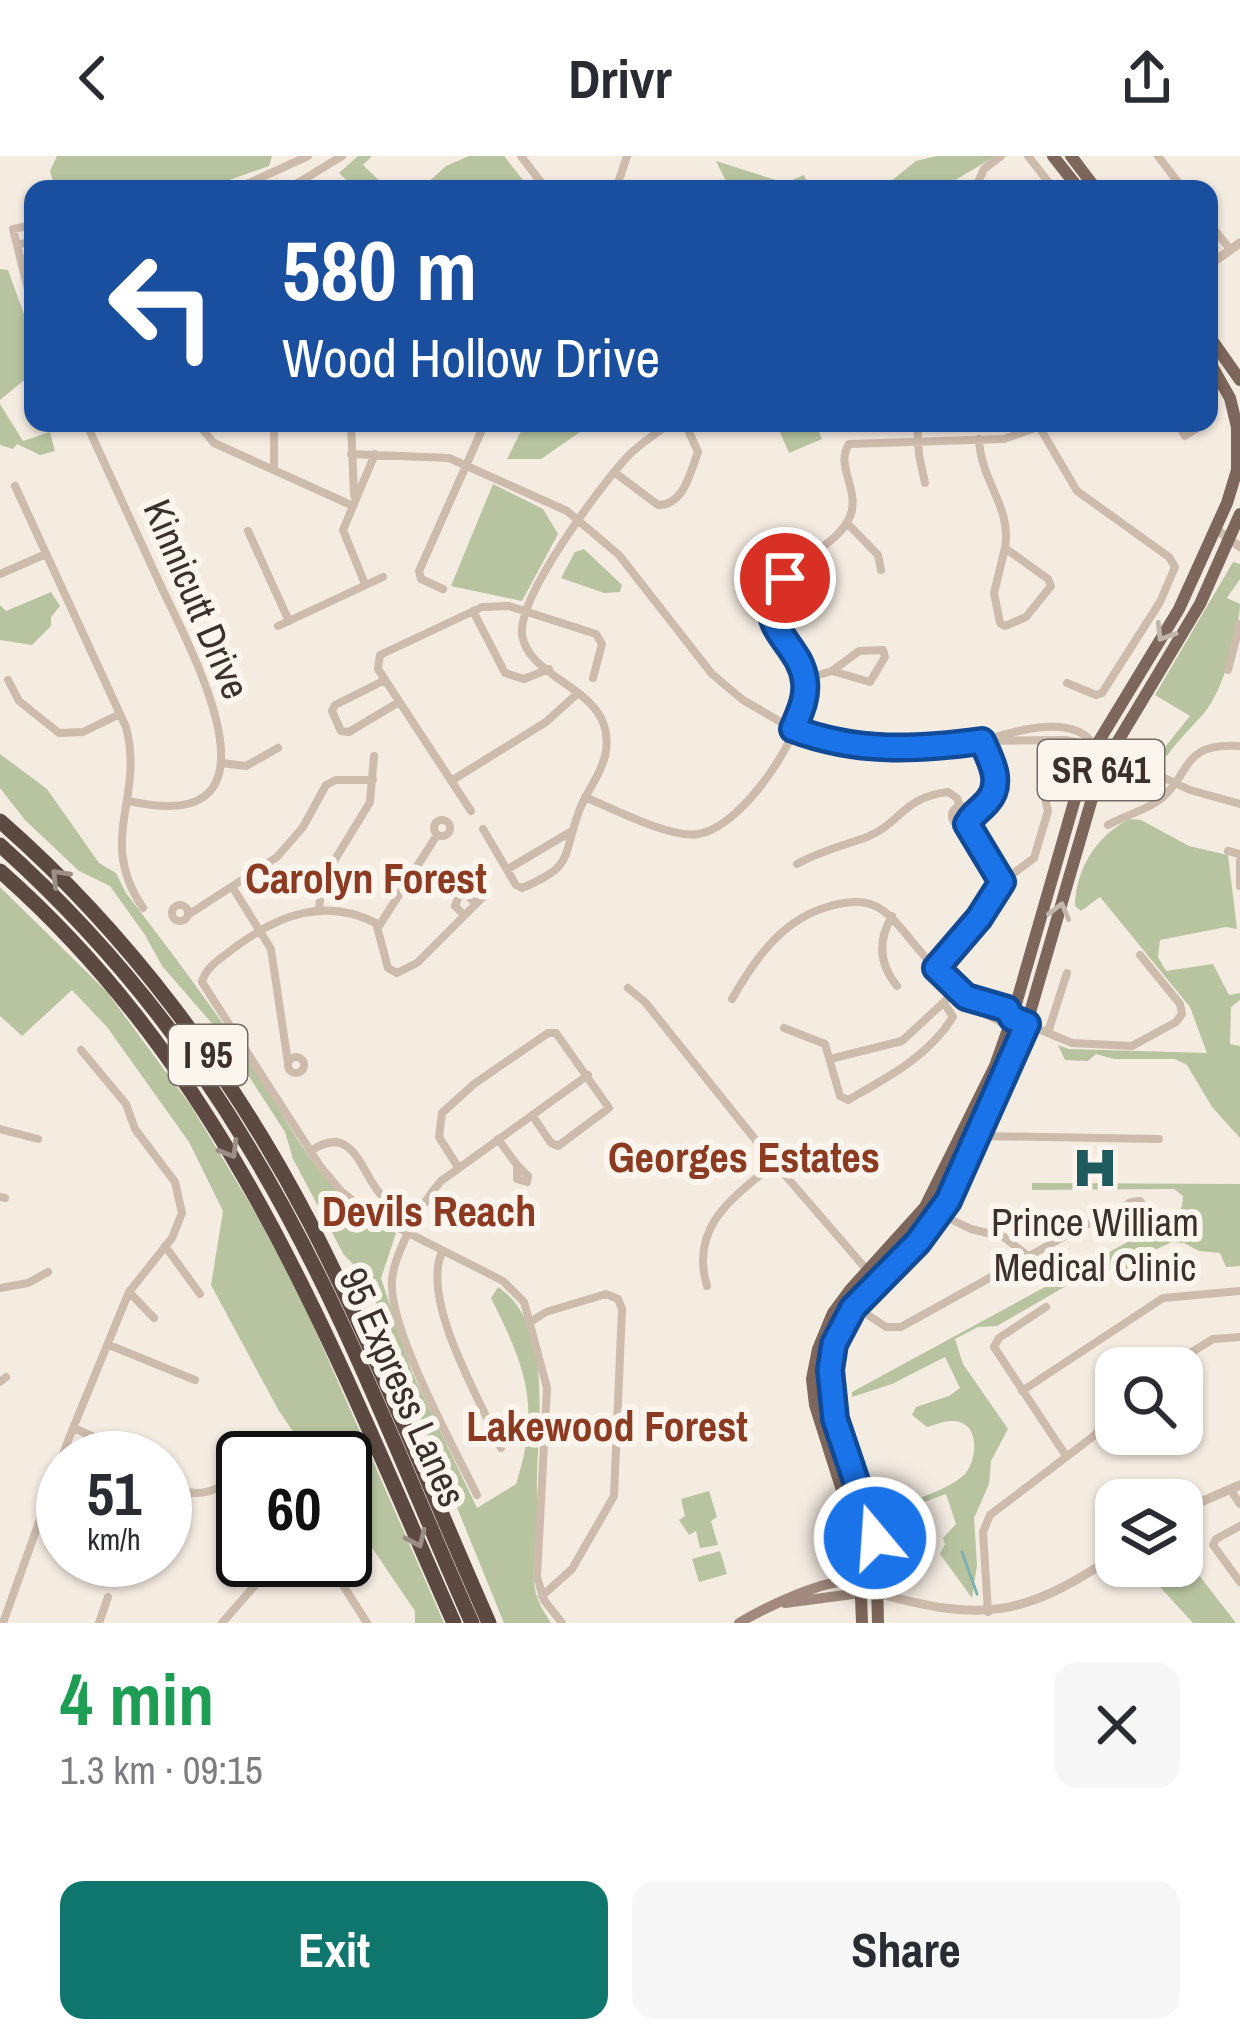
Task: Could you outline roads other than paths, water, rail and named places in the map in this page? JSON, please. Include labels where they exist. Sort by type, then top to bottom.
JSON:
[{"type":"highway","name":"I 95","points":[[0,820],[140,966],[201,1044],[259,1132],[327,1258],[489,1623]]},
{"type":"highway","name":"95 Express Lanes","points":[[0,845],[74,917],[135,987],[195,1064],[248,1146],[322,1286],[472,1623]]},
{"type":"highway","name":"I 95","points":[[0,871],[118,993],[183,1077],[229,1147],[311,1300],[454,1623]]},
{"type":"main road","points":[[1054,156],[1072,180]]},
{"type":"main road","points":[[1071,156],[1089,180]]},
{"type":"main road","points":[[1218,349],[1240,380]]},
{"type":"main road","name":"SR 641","points":[[862,1623],[854,1522],[813,1390],[818,1349],[839,1304],[925,1207],[995,1066],[1094,745],[1179,609],[1216,529],[1232,487],[1238,442],[1230,398],[1218,377]]},
{"type":"main road","name":"SR 641","points":[[878,1623],[872,1524],[838,1428],[830,1370],[839,1331],[853,1308],[939,1214],[978,1136],[1027,1024],[1088,806],[1110,752],[1235,543],[1240,514]]},
{"type":"main road","points":[[823,1432],[838,1428]]},
{"type":"main road","points":[[739,1623],[784,1603],[861,1587],[877,1593]]},
{"type":"street","points":[[257,180],[308,156]]},
{"type":"street","points":[[306,180],[342,156]]},
{"type":"street","points":[[521,156],[539,180]]},
{"type":"street","points":[[979,180],[984,169],[1001,156]]},
{"type":"street","points":[[1028,156],[1047,180]]},
{"type":"street","points":[[1158,156],[1176,180]]},
{"type":"street","points":[[288,167],[292,180]]},
{"type":"street","points":[[24,227],[14,230],[24,275]]},
{"type":"street","points":[[16,245],[24,243]]},
{"type":"street","name":"Kinnicutt Drive","points":[[90,432],[209,686],[218,721],[222,763],[212,785],[190,804],[165,808],[129,801]]},
{"type":"street","points":[[205,432],[214,443],[353,501]]},
{"type":"street","points":[[274,432],[274,470]]},
{"type":"street","points":[[351,432],[353,501]]},
{"type":"street","points":[[443,589],[421,579],[419,571],[481,432]]},
{"type":"street","points":[[483,829],[516,885],[526,888],[567,859],[585,797],[600,769],[606,735],[600,717],[526,646],[522,631],[526,611],[542,576],[614,472],[659,432]]},
{"type":"street","points":[[614,472],[658,505],[673,503],[682,493],[698,452],[689,432]]},
{"type":"street","points":[[917,432],[925,483]]},
{"type":"street","points":[[585,797],[681,833],[700,834],[717,825],[764,784],[805,696],[805,679],[774,625],[772,599],[785,578],[847,523],[853,504],[843,458],[849,444],[1004,439],[1024,432]]},
{"type":"street","points":[[1048,432],[1077,491],[1169,557],[1174,567],[1160,602],[1102,694],[1067,683]]},
{"type":"street","points":[[979,439],[981,467],[1005,516],[1005,548],[994,602],[1005,626],[1026,617],[1051,586],[1005,548]]},
{"type":"street","points":[[351,454],[432,455],[466,464],[536,494],[580,520],[619,555],[712,674],[743,700],[793,729],[878,749],[982,741],[1016,730],[1049,728],[1084,734],[1094,745],[1193,792],[1240,804]]},
{"type":"street","points":[[365,584],[343,535],[375,454]]},
{"type":"street","points":[[14,486],[121,714],[132,757],[120,852],[128,883],[143,908]]},
{"type":"street","points":[[847,523],[878,556],[881,570]]},
{"type":"street","points":[[1216,529],[1235,543]]},
{"type":"street","points":[[248,531],[289,620]]},
{"type":"street","points":[[0,574],[46,554]]},
{"type":"street","points":[[278,626],[383,577]]},
{"type":"street","points":[[471,811],[376,662],[392,648],[472,611],[500,605],[600,637],[602,647],[592,678]]},
{"type":"street","points":[[472,611],[506,673],[524,679],[549,669]]},
{"type":"street","points":[[1228,670],[1235,660],[1240,624]]},
{"type":"street","points":[[805,679],[832,670],[859,651],[885,652],[870,682],[832,670]]},
{"type":"street","points":[[8,680],[19,700],[59,733],[82,732],[121,714]]},
{"type":"street","points":[[386,680],[334,705],[341,730],[349,732],[399,702]]},
{"type":"street","points":[[452,781],[546,722],[578,693]]},
{"type":"street","points":[[967,824],[995,786],[995,771],[982,741]]},
{"type":"street","points":[[1108,825],[1160,800],[1202,752],[1240,746]]},
{"type":"street","points":[[222,763],[246,766],[278,748]]},
{"type":"street","points":[[319,909],[322,881],[365,812],[374,756]]},
{"type":"street","points":[[188,915],[289,845],[326,785],[336,780],[373,780]]},
{"type":"street","points":[[936,968],[979,918],[1002,882],[1029,865],[1037,851],[1048,811],[1041,781]]},
{"type":"street","points":[[797,865],[824,849],[874,833],[924,797],[948,792],[971,813]]},
{"type":"street","points":[[960,806],[952,820],[958,826],[967,824]]},
{"type":"street","points":[[967,824],[1002,882]]},
{"type":"street","points":[[508,869],[574,830]]},
{"type":"street","points":[[437,835],[379,926],[388,968],[397,973],[417,963],[488,893]]},
{"type":"street","points":[[1228,851],[1240,855],[1240,886]]},
{"type":"street","points":[[233,888],[272,952],[288,1063]]},
{"type":"street","points":[[464,915],[455,906],[457,898],[467,895],[476,904]]},
{"type":"street","points":[[732,999],[754,964],[794,923],[819,909],[856,902],[874,904],[892,916],[962,993],[1007,1009],[1012,1018],[1072,1043],[1132,1046],[1182,1014],[1180,1004],[1140,956]]},
{"type":"street","points":[[379,926],[347,912],[319,909],[294,914],[261,928],[207,970],[202,980],[341,1191],[409,1236],[511,1287],[524,1303],[547,1388],[543,1526],[537,1568],[542,1596],[562,1623]]},
{"type":"street","points":[[892,916],[882,951],[896,986]]},
{"type":"street","points":[[1048,1032],[1067,973]]},
{"type":"street","points":[[628,988],[645,1001],[868,1271]]},
{"type":"street","points":[[830,1059],[902,1041],[962,993]]},
{"type":"street","points":[[784,1028],[822,1040],[840,1096],[848,1100],[932,1044],[953,1017],[944,1003]]},
{"type":"street","points":[[458,1167],[442,1144],[439,1120],[450,1104],[552,1032],[560,1034],[608,1108],[561,1144],[551,1143],[532,1114]]},
{"type":"street","points":[[3,1623],[129,1292],[180,1222],[178,1189],[135,1129],[126,1104],[81,1050]]},
{"type":"street","points":[[477,1495],[417,1370],[393,1296],[393,1270],[433,1190],[588,1075]]},
{"type":"street","points":[[0,1129],[38,1139]]},
{"type":"street","points":[[978,1136],[1159,1139]]},
{"type":"street","points":[[498,1138],[517,1166]]},
{"type":"street","points":[[311,1151],[328,1141],[341,1144],[359,1158],[382,1196],[410,1210]]},
{"type":"street","points":[[706,1286],[704,1264],[715,1214],[775,1163]]},
{"type":"street","points":[[868,1315],[886,1327],[901,1327],[1131,1202],[1140,1202],[1151,1218]]},
{"type":"street","points":[[925,1207],[971,1229],[1004,1237],[1028,1256]]},
{"type":"street","points":[[165,1246],[200,1294]]},
{"type":"street","points":[[442,1252],[436,1282],[446,1319],[500,1448]]},
{"type":"street","points":[[0,1288],[28,1283],[48,1272]]},
{"type":"street","points":[[1022,1391],[1156,1301],[1240,1291]]},
{"type":"street","points":[[129,1292],[154,1318]]},
{"type":"street","points":[[532,1321],[546,1312],[606,1294],[617,1299],[622,1309],[614,1496],[572,1569],[542,1596]]},
{"type":"street","points":[[1046,1307],[994,1343],[995,1352],[1066,1456]]},
{"type":"street","points":[[1200,1347],[1213,1339],[1240,1337]]},
{"type":"street","points":[[109,1345],[195,1381]]},
{"type":"street","points":[[74,1428],[81,1431]]},
{"type":"street","points":[[988,1612],[988,1560],[983,1540],[987,1520],[1000,1505],[1095,1435]]},
{"type":"street","points":[[1203,1501],[1235,1487],[1240,1504]]},
{"type":"street","points":[[1240,1526],[1213,1545],[1240,1582]]},
{"type":"street","points":[[877,1593],[927,1606],[1013,1610],[1041,1601],[1095,1568]]},
{"type":"street","points":[[223,1623],[254,1587]]},
{"type":"street","points":[[344,1587],[367,1623]]},
{"type":"street","points":[[99,1623],[109,1597]]},
{"type":"waterway","points":[[962,1552],[977,1594]]},
{"type":"place","name":"Prince William Medical Clinic","points":[[1095,1168]]},
{"type":"district","name":"Carolyn Forest","points":[[366,878]]},
{"type":"district","name":"Georges Estates","points":[[744,1157]]},
{"type":"district","name":"Devils Reach","points":[[429,1211]]},
{"type":"district","name":"Lakewood Forest","points":[[607,1426]]}]
